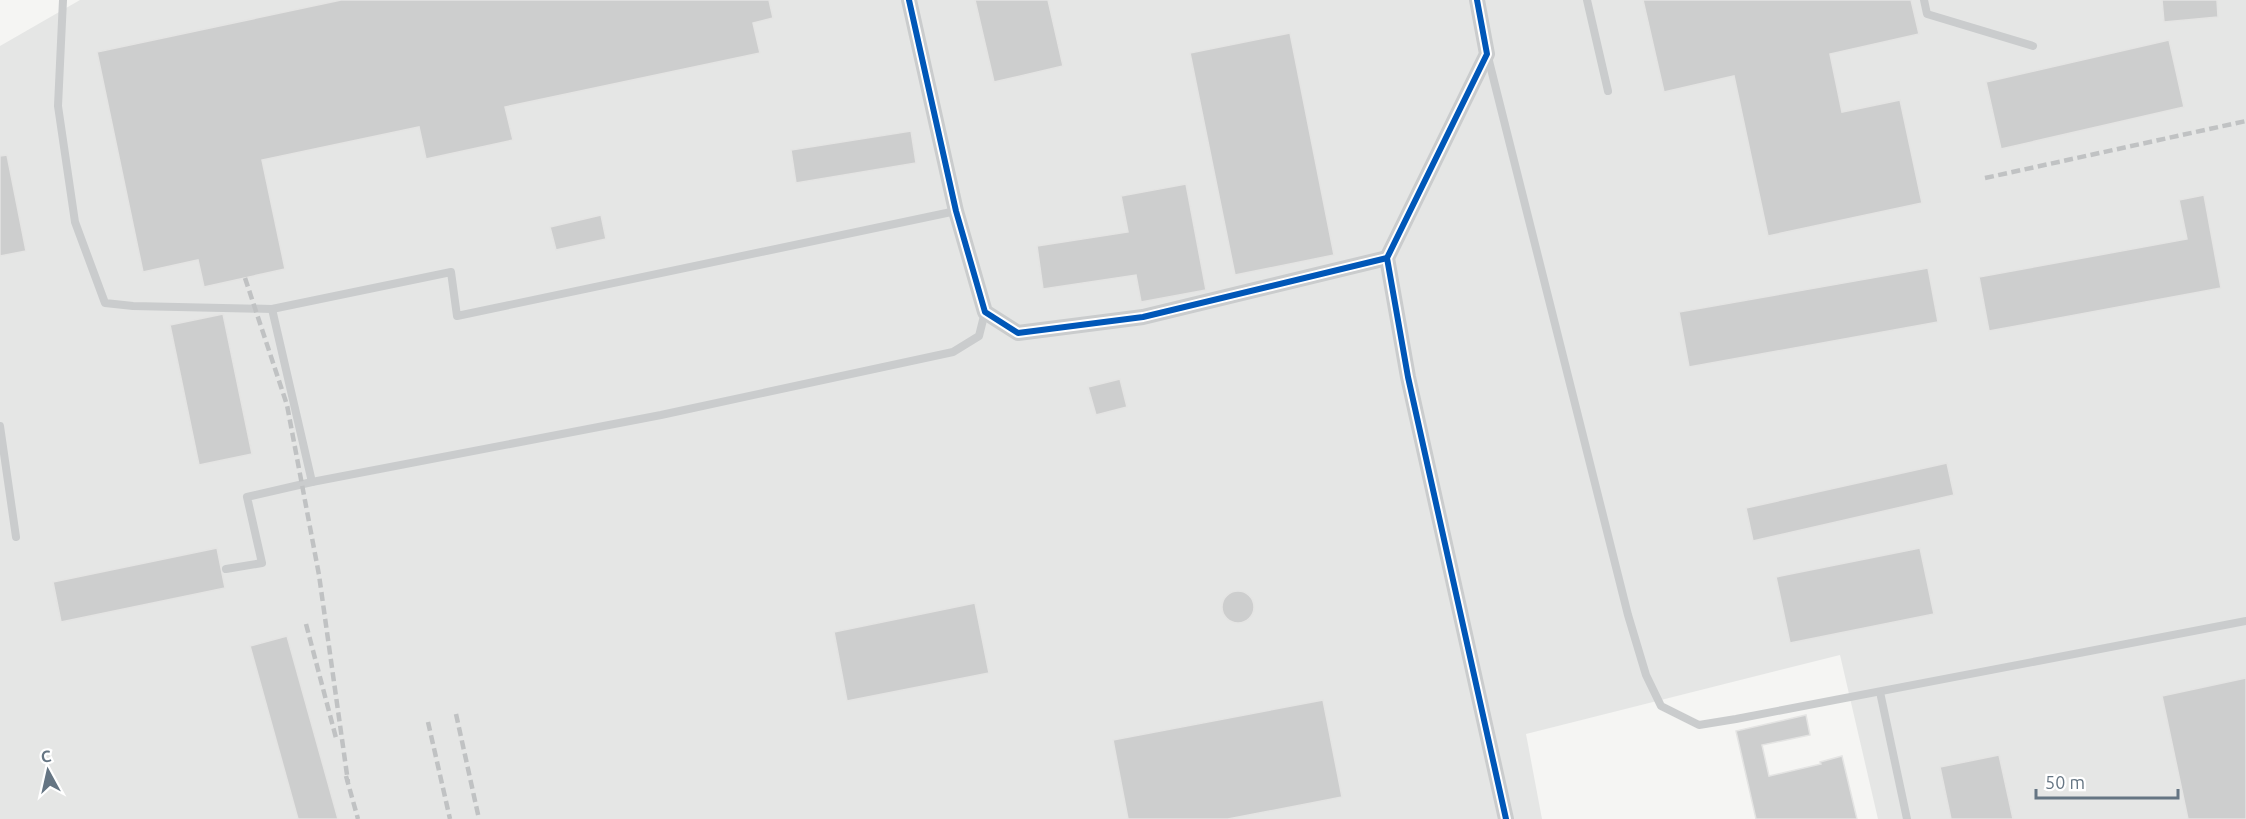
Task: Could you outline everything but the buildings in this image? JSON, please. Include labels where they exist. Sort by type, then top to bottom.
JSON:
[{"type":"street","points":[[909,0],[956,211],[985,312],[1018,333],[1143,316],[1387,258]]},
{"type":"street","points":[[1477,0],[1487,54],[1387,258],[1408,377],[1506,819]]},
{"type":"lane","points":[[63,0],[58,106],[75,222],[105,303],[133,306],[272,309],[451,272],[457,316],[956,211]]},
{"type":"lane","points":[[1587,0],[1608,91]]},
{"type":"lane","points":[[1924,0],[1927,14],[2033,46]]},
{"type":"lane","points":[[1487,54],[1628,615],[1646,675],[1661,706],[1699,724],[1880,692],[2246,621]]},
{"type":"lane","points":[[272,309],[312,482]]},
{"type":"lane","points":[[226,569],[262,563],[247,497],[312,482],[660,415],[953,352],[979,336],[985,312]]},
{"type":"lane","points":[[0,426],[16,537]]},
{"type":"lane","points":[[1880,692],[1907,819]]},
{"type":"shaded area","points":[[80,0],[2246,0],[2246,819],[1878,819],[1840,655],[1526,734],[1542,819],[0,819],[0,46]]},
{"type":"railway","points":[[1985,178],[2246,121]]},
{"type":"railway","points":[[245,278],[287,405],[319,575],[348,782]]},
{"type":"railway","points":[[306,624],[336,738]]},
{"type":"railway","points":[[456,714],[479,819]]},
{"type":"railway","points":[[428,722],[450,819]]},
{"type":"railway","points":[[346,776],[358,819]]},
{"type":"cycle path","points":[[909,0],[956,211],[985,312],[1018,333],[1143,317],[1387,258]]},
{"type":"cycle path","points":[[1477,0],[1487,54],[1387,258],[1408,377],[1506,819]]}]
